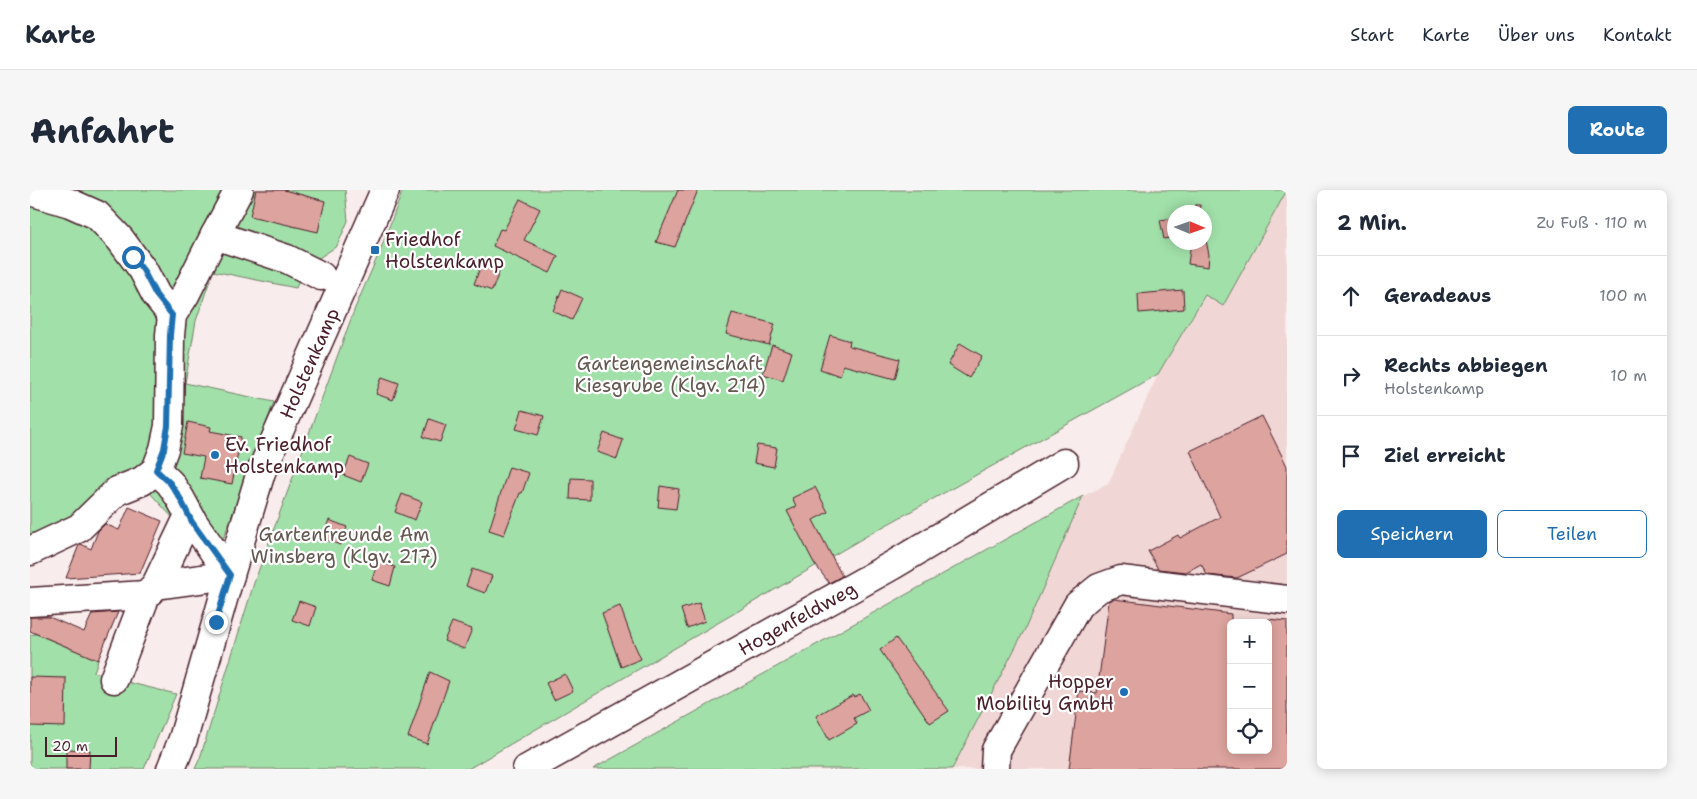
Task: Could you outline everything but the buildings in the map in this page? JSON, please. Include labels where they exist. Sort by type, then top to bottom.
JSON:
[{"type":"street","points":[[30,551],[79,528],[117,491],[142,481],[156,470],[164,449],[168,426],[172,315],[185,296],[239,190]]},
{"type":"street","points":[[366,190],[375,215]]},
{"type":"street","name":"Holstenkamp","points":[[171,769],[182,739],[262,472],[385,190]]},
{"type":"street","points":[[30,191],[71,196],[97,215],[112,230],[143,270],[156,295],[172,315]]},
{"type":"street","points":[[215,235],[287,258],[321,276]]},
{"type":"street","name":"Hogenfeldweg","points":[[527,769],[555,762],[1064,463]]},
{"type":"street","points":[[30,602],[151,590],[230,575],[190,517],[170,483],[156,470]]},
{"type":"street","points":[[114,679],[151,590],[190,517]]},
{"type":"street","points":[[995,769],[996,750],[1078,605],[1099,588],[1121,580],[1287,600]]},
{"type":"shaded area","points":[[1287,190],[1287,769],[952,769],[1025,629],[1083,496],[1108,484],[1158,374],[1206,295],[1223,306]]},
{"type":"green space","points":[[30,190],[345,190],[348,221],[337,246],[304,268],[296,288],[213,271],[196,321],[185,383],[274,402],[222,542],[183,529],[150,493],[125,501],[30,557]]},
{"type":"green space","name":"Gartengemeinschaft Kiesgrube (Klgv. 214)","points":[[403,190],[1287,190],[1223,306],[1205,295],[1158,374],[870,534],[468,769],[195,769],[254,583],[355,308],[380,251]]},
{"type":"green space","points":[[1083,496],[1025,629],[952,769],[593,769]]},
{"type":"green space","points":[[36,634],[98,660],[94,672],[114,679],[176,694],[144,769],[30,769],[30,635]]},
{"type":"place","name":"Friedhof Holstenkamp","points":[[375,250]]},
{"type":"place","name":"Ev. Friedhof Holstenkamp","points":[[215,455]]},
{"type":"place","name":"Hopper Mobility GmbH","points":[[1124,692]]},
{"type":"route","points":[[133,257],[143,270],[156,295],[172,315],[168,426],[164,449],[156,470],[170,483],[192,522],[230,575],[216,622]]},
{"type":"park label","name":"Gartenfreunde Am Winsberg (Klgv. 217)","points":[[344,545]]}]
